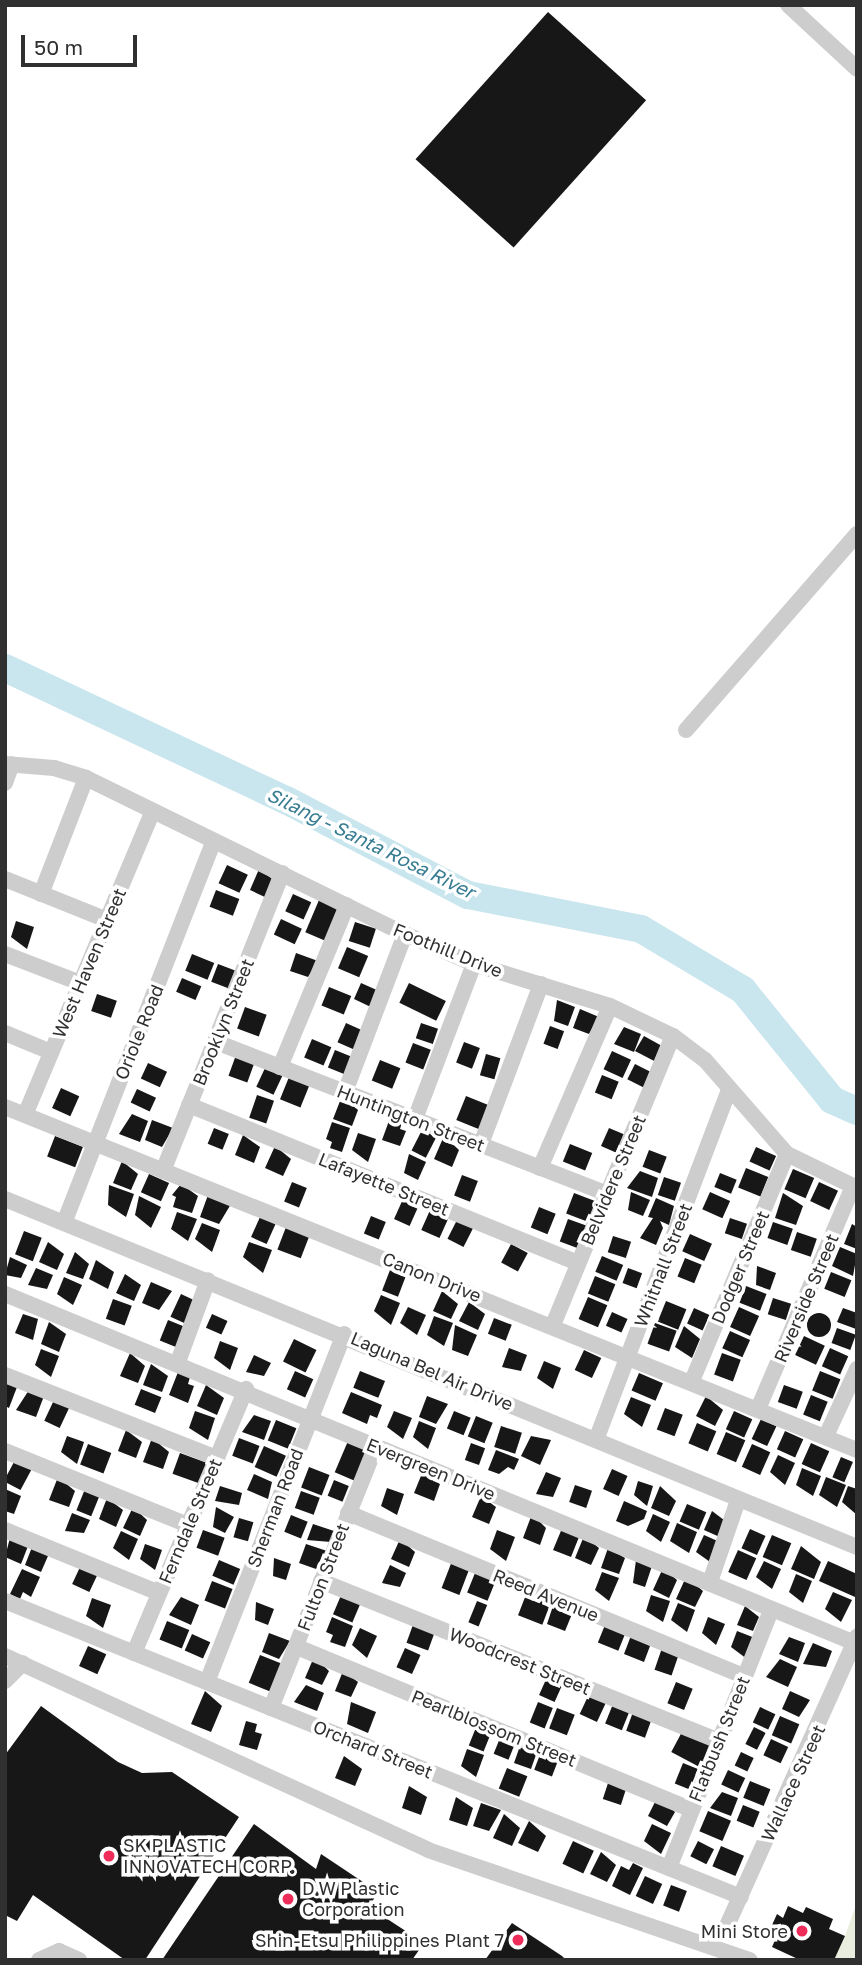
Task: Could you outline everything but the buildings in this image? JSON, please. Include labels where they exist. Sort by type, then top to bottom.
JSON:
[{"type":"street","points":[[788,5],[857,69]]},
{"type":"street","points":[[687,730],[857,534]]},
{"type":"street","points":[[5,783],[9,764]]},
{"type":"street","name":"Foothill Drive","points":[[9,764],[86,778],[405,934],[474,964],[610,1006],[673,1036],[705,1060],[787,1154],[855,1187]]},
{"type":"street","points":[[41,894],[86,778]]},
{"type":"street","name":"West Haven Street","points":[[24,1115],[153,811]]},
{"type":"street","name":"Oriole Road","points":[[64,1223],[214,841]]},
{"type":"street","name":"Brooklyn Street","points":[[163,1171],[282,873]]},
{"type":"street","points":[[5,879],[107,920]]},
{"type":"street","points":[[280,1067],[347,905]]},
{"type":"street","points":[[345,1092],[405,934]]},
{"type":"street","points":[[5,954],[80,983]]},
{"type":"street","points":[[415,1119],[474,964]]},
{"type":"street","points":[[481,1144],[541,984]]},
{"type":"street","points":[[540,1168],[610,1006]]},
{"type":"street","points":[[5,1033],[51,1052]]},
{"type":"street","name":"Belvidere Street","points":[[553,1325],[673,1036]]},
{"type":"street","name":"Huntington Street","points":[[216,1042],[607,1194]]},
{"type":"street","name":"Whitnall Street","points":[[596,1440],[729,1090]]},
{"type":"street","name":"Lafayette Street","points":[[189,1105],[578,1263]]},
{"type":"street","name":"Canon Drive","points":[[5,1107],[629,1355],[857,1450]]},
{"type":"street","name":"Dodger Street","points":[[692,1381],[787,1154]]},
{"type":"street","name":"Riverside Street","points":[[758,1409],[855,1187]]},
{"type":"street","name":"Laguna Bel Air Drive","points":[[5,1199],[344,1334],[738,1500],[857,1547]]},
{"type":"street","points":[[178,1362],[208,1280]]},
{"type":"street","name":"Evergreen Drive","points":[[5,1294],[246,1389],[376,1447],[772,1610],[856,1641]]},
{"type":"street","name":"Sherman Road","points":[[207,1682],[344,1334]]},
{"type":"street","points":[[826,1436],[856,1372]]},
{"type":"street","points":[[5,1375],[217,1458]]},
{"type":"street","name":"Ferndale Street","points":[[134,1653],[246,1389]]},
{"type":"street","name":"Fulton Street","points":[[271,1708],[376,1447]]},
{"type":"street","points":[[5,1451],[188,1525]]},
{"type":"street","points":[[709,1582],[738,1500]]},
{"type":"street","name":"Reed Avenue","points":[[348,1513],[744,1676]]},
{"type":"street","points":[[5,1530],[159,1593]]},
{"type":"street","name":"Woodcrest Street","points":[[321,1581],[719,1741]]},
{"type":"street","name":"Orchard Street","points":[[5,1601],[741,1897]]},
{"type":"street","name":"Flatbush Street","points":[[669,1868],[772,1610]]},
{"type":"street","name":"Wallace Street","points":[[726,1928],[856,1641]]},
{"type":"street","name":"Pearlblossom Street","points":[[297,1647],[691,1809]]},
{"type":"street","points":[[5,1656],[428,1850],[750,1960]]},
{"type":"street","points":[[5,1681],[23,1663]]},
{"type":"street","points":[[39,1960],[59,1951],[79,1960]]},
{"type":"green space","points":[[857,1902],[857,1960],[834,1960],[845,1936]]},
{"type":"waterway","name":"Silang - Santa Rosa River","points":[[5,668],[286,800],[468,895],[641,929],[743,990],[832,1100],[857,1111]]},
{"type":"place","name":"SK PLASTIC INNOVATECH CORP.","points":[[109,1856]]},
{"type":"place","name":"D.W Plastic Corporation","points":[[288,1899]]},
{"type":"place","name":"Mini Store","points":[[802,1931]]},
{"type":"place","name":"Shin-Etsu Philippines Plant 7","points":[[518,1940]]}]
